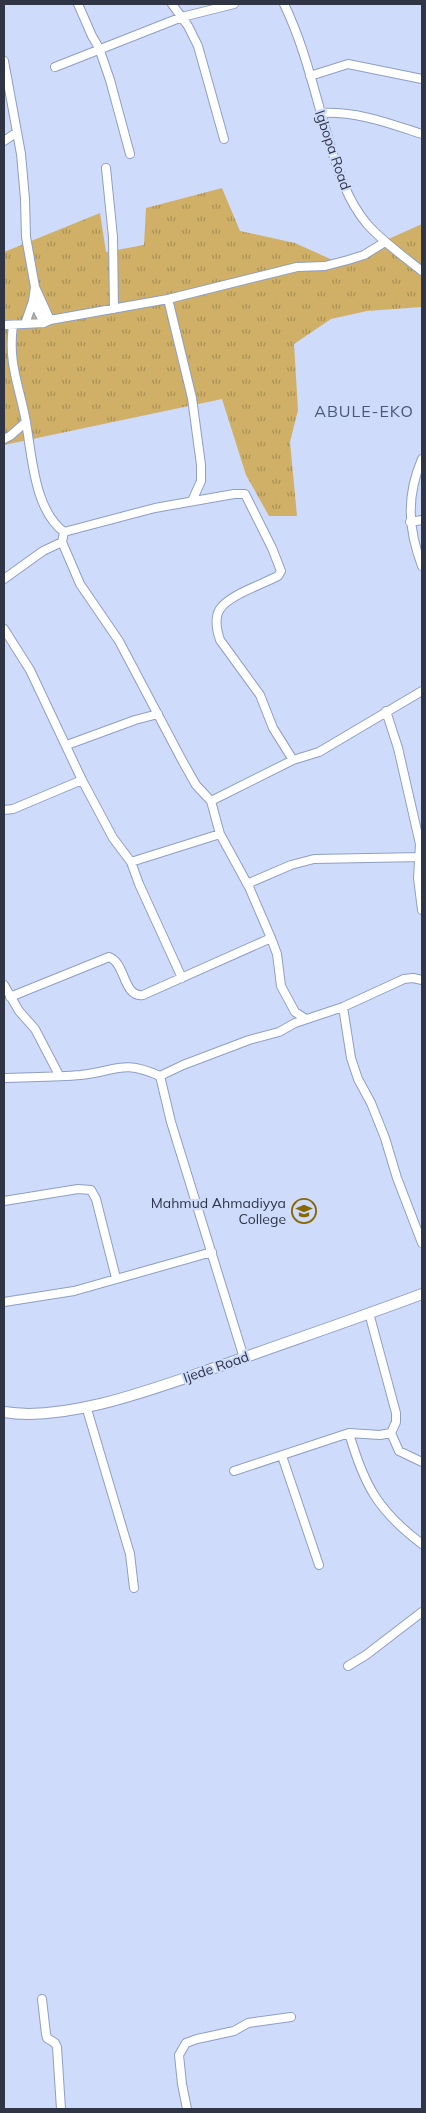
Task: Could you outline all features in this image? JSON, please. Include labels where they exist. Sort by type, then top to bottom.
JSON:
[{"type":"main road","name":"Ijede Road","points":[[4,1412],[20,1415],[45,1413],[134,1395],[422,1294]]},
{"type":"street","points":[[78,4],[99,48],[110,80],[130,154]]},
{"type":"street","points":[[172,4],[198,46],[224,139]]},
{"type":"street","points":[[55,67],[99,48],[182,18],[234,4]]},
{"type":"street","name":"Igbopa Road","points":[[284,4],[296,28],[320,113],[339,174],[347,192],[367,223],[385,242],[422,271]]},
{"type":"street","points":[[4,61],[17,132],[25,199],[26,237],[35,287],[47,322]]},
{"type":"street","points":[[310,76],[348,64],[422,79]]},
{"type":"street","points":[[320,113],[359,114],[422,134]]},
{"type":"street","points":[[4,141],[17,132]]},
{"type":"street","points":[[106,168],[112,237],[114,309]]},
{"type":"street","points":[[4,325],[47,322],[168,299],[297,267],[325,266],[364,255],[385,242]]},
{"type":"street","points":[[25,324],[33,302],[35,287]]},
{"type":"street","points":[[168,299],[192,398],[201,465],[201,481],[192,502]]},
{"type":"street","points":[[33,302],[47,322]]},
{"type":"street","points":[[13,325],[11,358],[40,495],[54,523],[64,532]]},
{"type":"street","points":[[4,439],[26,422]]},
{"type":"street","points":[[422,459],[415,476],[410,498],[410,522],[413,542],[422,566]]},
{"type":"street","points":[[64,532],[102,521],[192,502],[234,494],[245,494],[281,565],[282,571],[278,576],[227,601],[218,610],[217,632],[220,640],[260,696],[273,728],[293,760]]},
{"type":"street","points":[[410,522],[422,520]]},
{"type":"street","points":[[64,532],[62,542],[80,584],[119,641],[196,785],[211,801],[220,834],[247,884],[271,938],[277,954],[281,986],[296,1012],[306,1019]]},
{"type":"street","points":[[4,579],[43,551],[62,542]]},
{"type":"street","points":[[4,629],[30,670],[82,780],[113,838],[131,862],[139,884],[182,978]]},
{"type":"street","points":[[211,801],[293,760],[319,752],[422,690]]},
{"type":"street","points":[[386,711],[398,748],[420,844],[421,857],[418,878],[422,910]]},
{"type":"street","points":[[67,745],[135,720],[158,714]]},
{"type":"street","points":[[4,810],[13,810],[82,780]]},
{"type":"street","points":[[131,862],[220,834]]},
{"type":"street","points":[[247,884],[291,865],[314,859],[421,857]]},
{"type":"street","points":[[10,997],[109,957],[116,962],[131,990],[139,996],[271,938]]},
{"type":"street","points":[[4,1078],[81,1075],[129,1066],[138,1067],[160,1076],[183,1065],[249,1040],[279,1032],[295,1023],[343,1007],[404,979],[422,980]]},
{"type":"street","points":[[4,985],[19,1011],[35,1029],[60,1075]]},
{"type":"street","points":[[343,1007],[351,1058],[358,1080],[371,1103],[390,1149],[397,1178],[422,1243]]},
{"type":"street","points":[[295,1023],[296,1012]]},
{"type":"street","points":[[160,1076],[171,1122],[244,1358]]},
{"type":"street","points":[[4,1201],[78,1189],[90,1190],[96,1199],[116,1278]]},
{"type":"street","points":[[4,1302],[74,1291],[212,1252]]},
{"type":"street","points":[[369,1313],[396,1413],[396,1422],[391,1434],[399,1451],[422,1462]]},
{"type":"street","points":[[86,1406],[130,1554],[134,1588]]},
{"type":"street","points":[[234,1471],[349,1433],[391,1434]]},
{"type":"street","points":[[349,1433],[359,1467],[373,1496],[386,1513],[422,1544]]},
{"type":"street","points":[[282,1456],[319,1565]]},
{"type":"street","points":[[348,1666],[366,1655],[422,1612]]},
{"type":"street","points":[[42,1998],[47,2038],[55,2043],[57,2048],[61,2109]]},
{"type":"street","points":[[187,2109],[179,2055],[186,2043],[234,2032],[248,2023],[291,2017]]},
{"type":"green space","points":[[222,188],[240,231],[295,243],[337,262],[422,224],[422,307],[367,311],[331,319],[294,344],[298,410],[290,442],[297,516],[269,516],[246,475],[222,399],[4,445],[4,252],[100,213],[106,252],[144,245],[146,208]]},
{"type":"place","name":"Mahmud Ahmadiyya College","points":[[304,1211]]},
{"type":"district","name":"ABULE-EKO","points":[[364,411]]}]
